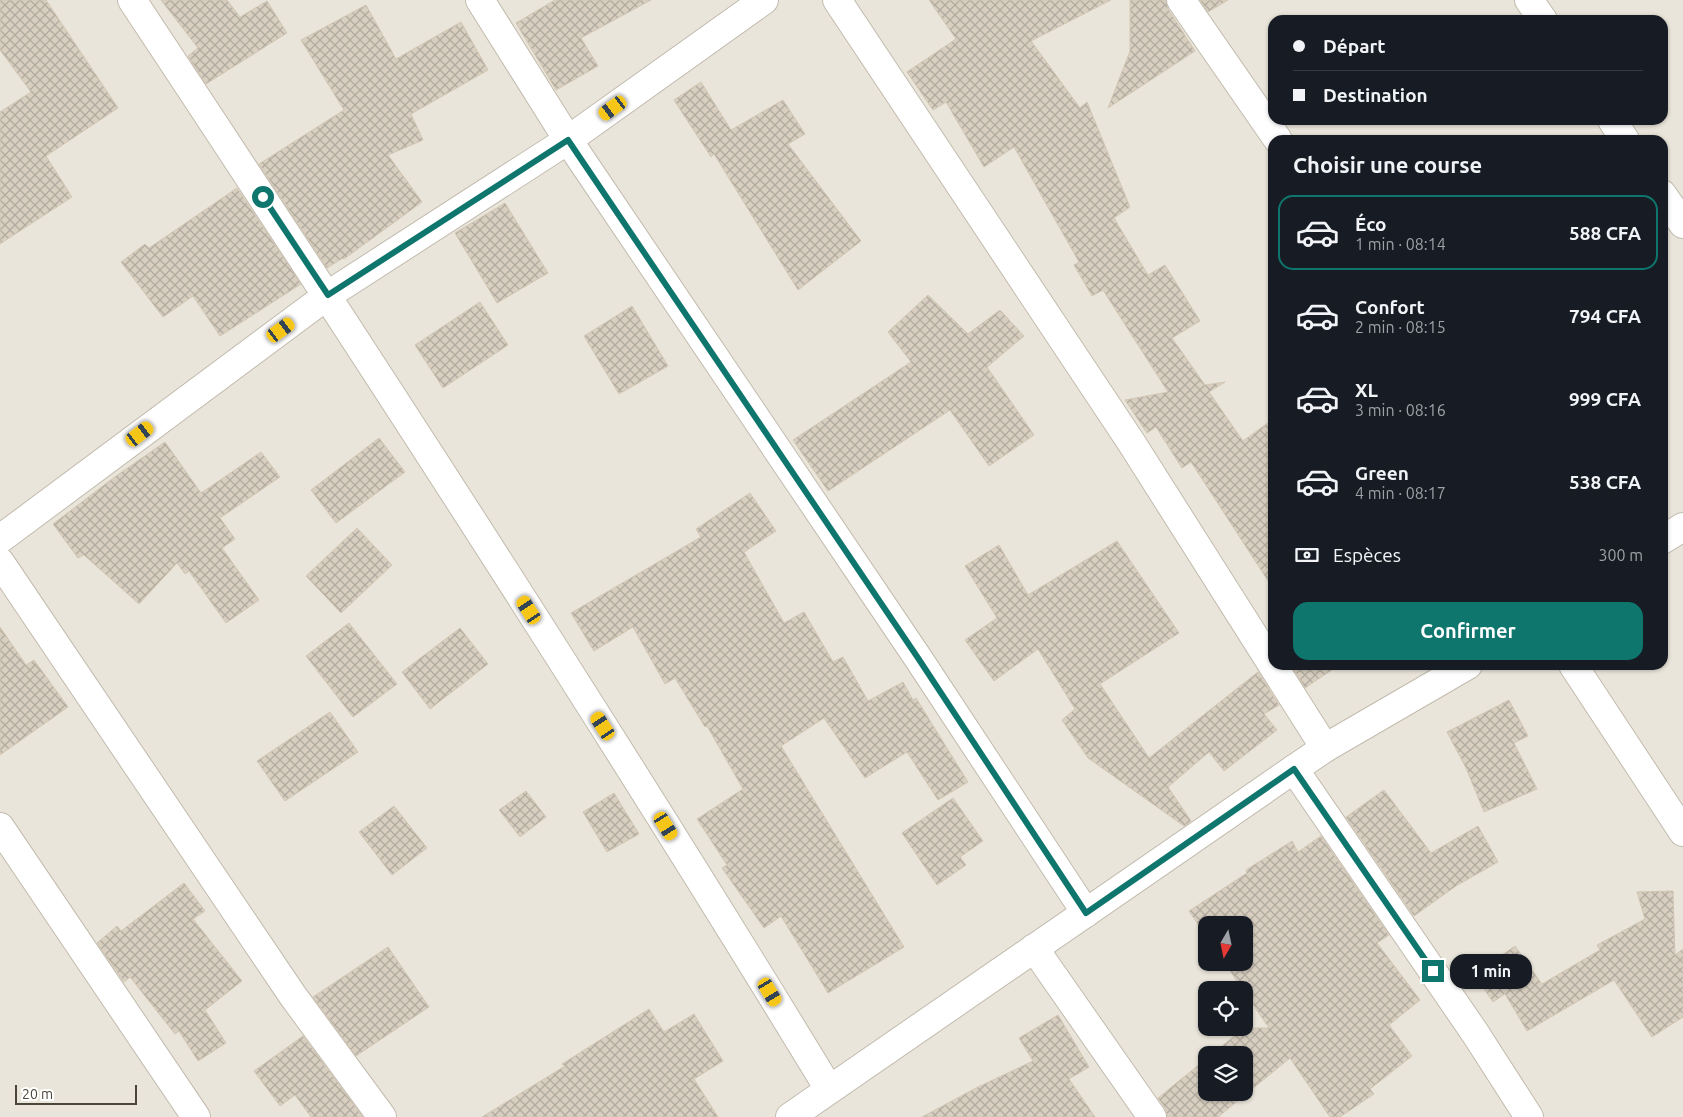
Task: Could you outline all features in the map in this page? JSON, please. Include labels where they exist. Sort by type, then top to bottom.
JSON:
[{"type":"street","points":[[132,0],[328,295],[635,776],[829,1089]]},
{"type":"street","points":[[480,0],[568,140],[918,658],[1086,913]]},
{"type":"street","points":[[0,539],[328,295],[568,140],[764,0]]},
{"type":"street","points":[[837,0],[1131,442],[1268,658]]},
{"type":"street","points":[[1181,0],[1275,135]]},
{"type":"street","points":[[1529,0],[1540,15]]},
{"type":"street","points":[[1668,203],[1683,224]]},
{"type":"street","points":[[1668,536],[1683,527]]},
{"type":"street","points":[[0,562],[293,996],[382,1117]]},
{"type":"street","points":[[1276,670],[1325,748]]},
{"type":"street","points":[[790,1117],[1325,748],[1459,670]]},
{"type":"street","points":[[1576,670],[1683,832]]},
{"type":"street","points":[[1294,769],[1470,1025],[1529,1117]]},
{"type":"street","points":[[0,827],[196,1117]]},
{"type":"street","points":[[1034,948],[1152,1117]]},
{"type":"shaded area","points":[[0,0],[1683,0],[1683,1117],[0,1117]]},
{"type":"building","points":[[0,0],[46,0],[118,108],[46,156],[72,197],[0,244],[0,112],[31,92],[0,50]]},
{"type":"building","points":[[161,0],[227,0],[240,17],[267,1],[287,33],[206,84],[188,56],[198,48]]},
{"type":"building","points":[[555,0],[651,0],[581,38],[598,66],[556,90],[516,23]]},
{"type":"building","points":[[929,0],[1111,0],[1031,41],[1080,108],[1087,102],[1130,207],[1114,218],[1148,275],[1165,265],[1200,321],[1172,338],[1205,385],[1225,382],[1209,392],[1243,441],[1268,423],[1268,581],[1191,462],[1182,468],[1156,427],[1147,433],[1125,400],[1168,392],[1103,290],[1092,296],[1074,265],[1079,262],[1014,147],[984,167],[946,102],[933,110],[907,72],[956,39]]},
{"type":"building","points":[[1130,0],[1166,0],[1168,9],[1195,51],[1108,108],[1130,51]]},
{"type":"building","points":[[1200,0],[1228,0],[1208,12]]},
{"type":"building","points":[[366,5],[396,59],[461,22],[488,70],[411,114],[423,140],[388,155],[422,202],[344,259],[327,268],[259,164],[344,110],[301,40]]},
{"type":"building","points":[[701,82],[731,130],[783,100],[805,134],[788,144],[861,241],[798,290],[714,154],[711,157],[674,100]]},
{"type":"building","points":[[237,188],[301,284],[220,336],[193,296],[163,317],[121,262],[145,244],[149,248]]},
{"type":"building","points":[[505,203],[548,273],[497,303],[455,233]]},
{"type":"building","points":[[928,295],[968,334],[1000,310],[1024,336],[987,367],[1034,435],[989,466],[950,410],[828,491],[793,440],[911,362],[888,332]]},
{"type":"building","points":[[480,302],[508,345],[443,388],[415,345]]},
{"type":"building","points":[[632,306],[668,366],[619,394],[584,336]]},
{"type":"building","points":[[379,438],[405,472],[336,523],[311,490]]},
{"type":"building","points":[[165,442],[201,493],[261,452],[280,477],[220,518],[235,539],[222,548],[259,600],[226,623],[189,571],[185,574],[177,563],[139,604],[84,555],[78,558],[53,524],[116,476]]},
{"type":"building","points":[[750,493],[776,531],[744,552],[784,623],[804,612],[833,662],[843,657],[868,701],[903,682],[913,700],[916,698],[968,782],[938,800],[907,752],[865,778],[824,718],[781,746],[904,947],[828,993],[781,916],[764,928],[722,868],[727,865],[697,819],[743,789],[707,726],[705,727],[675,678],[665,684],[633,627],[594,651],[571,613],[701,537],[696,529]]},
{"type":"building","points":[[357,528],[392,565],[341,613],[306,576]]},
{"type":"building","points":[[1117,541],[1179,633],[1100,684],[1149,758],[1258,672],[1279,705],[1264,714],[1277,730],[1224,771],[1209,752],[1168,787],[1191,821],[1184,826],[1088,758],[1062,720],[1075,709],[1038,649],[994,681],[965,640],[997,618],[965,566],[999,545],[1028,595]]},
{"type":"building","points":[[349,623],[397,684],[353,717],[306,656]]},
{"type":"building","points":[[0,627],[26,665],[34,660],[68,707],[0,755]]},
{"type":"building","points":[[460,628],[488,664],[430,709],[402,672]]},
{"type":"building","points":[[1294,670],[1332,670],[1305,688]]},
{"type":"building","points":[[1509,700],[1528,736],[1514,743],[1537,789],[1484,812],[1466,768],[1447,732]]},
{"type":"building","points":[[330,712],[358,752],[285,801],[257,761]]},
{"type":"building","points":[[1384,790],[1431,853],[1478,826],[1498,862],[1456,886],[1414,916],[1346,817]]},
{"type":"building","points":[[526,791],[546,817],[520,837],[499,810]]},
{"type":"building","points":[[614,793],[639,834],[607,852],[583,812]]},
{"type":"building","points":[[953,798],[983,841],[960,857],[966,865],[937,885],[902,833]]},
{"type":"building","points":[[394,806],[427,848],[392,875],[359,832]]},
{"type":"building","points":[[1321,836],[1389,935],[1377,943],[1420,1000],[1389,1025],[1412,1056],[1370,1089],[1374,1094],[1340,1117],[1330,1117],[1290,1058],[1253,1088],[1253,1046],[1222,1046],[1234,1036],[1253,1036],[1253,1028],[1269,1028],[1253,1005],[1253,981],[1237,981],[1230,971],[1253,971],[1253,916],[1198,916],[1198,924],[1189,911],[1247,873],[1246,870],[1292,841],[1298,852]]},
{"type":"building","points":[[184,883],[205,911],[193,919],[242,981],[205,1010],[226,1043],[198,1061],[179,1031],[175,1034],[130,977],[124,982],[97,943],[117,926],[121,931]]},
{"type":"building","points":[[1673,891],[1675,955],[1683,949],[1683,1017],[1652,1037],[1614,980],[1527,1031],[1505,994],[1493,1002],[1474,974],[1515,946],[1542,984],[1600,950],[1597,945],[1645,919],[1637,892]]},
{"type":"building","points":[[388,947],[429,1007],[356,1056],[313,997]]},
{"type":"building","points":[[649,1009],[664,1032],[694,1014],[723,1061],[694,1079],[718,1117],[482,1117],[565,1066],[562,1064]]},
{"type":"building","points":[[1058,1015],[1089,1067],[1069,1079],[1095,1117],[922,1117],[976,1088],[1033,1061],[1019,1038]]},
{"type":"building","points":[[303,1036],[363,1117],[311,1117],[295,1095],[280,1106],[254,1071]]},
{"type":"building","points":[[1198,1066],[1198,1101],[1238,1101],[1218,1117],[1167,1117],[1165,1108],[1158,1098]]},
{"type":"route","points":[[263,197],[328,295],[568,140],[918,658],[1086,913],[1180,846],[1294,769],[1433,971]]}]
